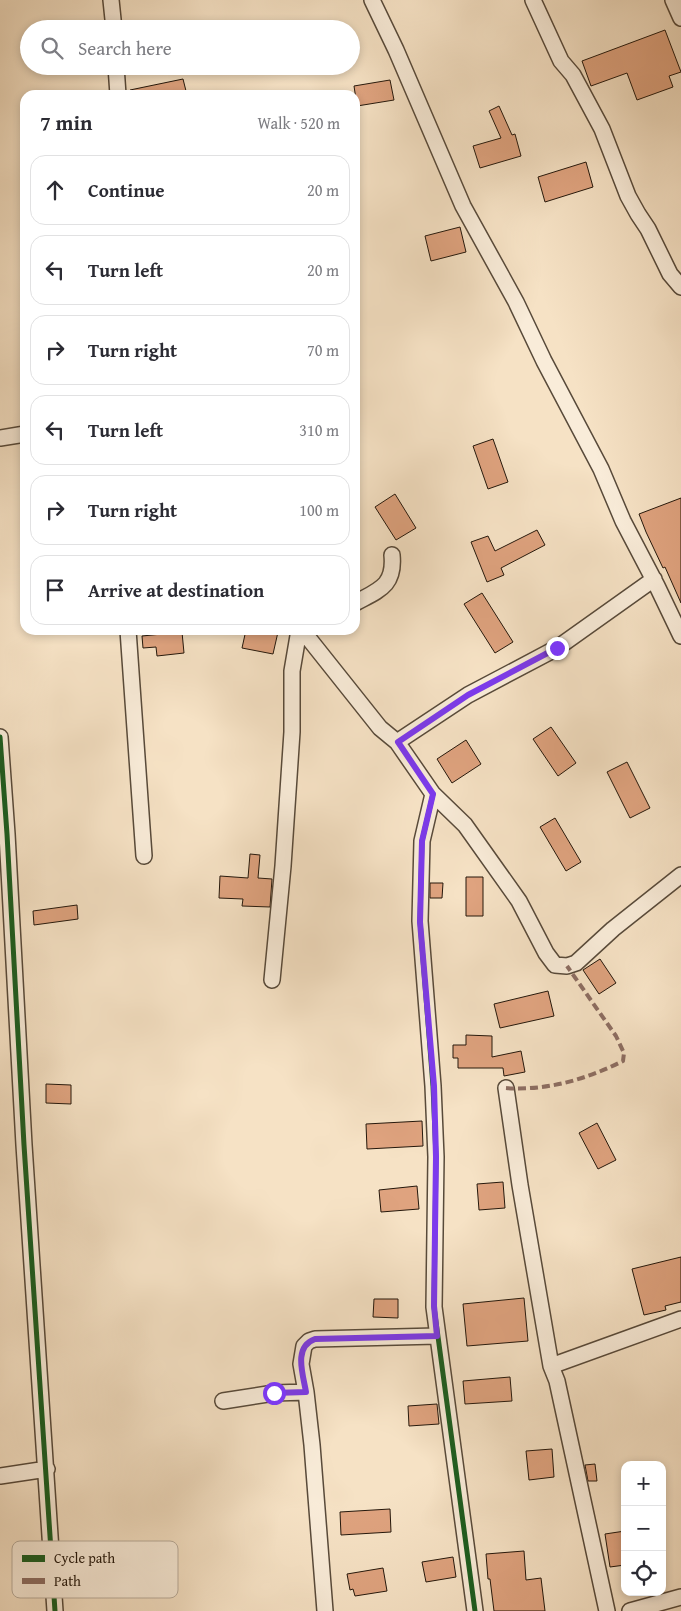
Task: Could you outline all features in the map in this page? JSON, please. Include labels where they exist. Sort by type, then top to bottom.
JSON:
[{"type":"street","points":[[111,0],[113,20]]},
{"type":"street","points":[[372,0],[396,50],[463,206],[516,302],[544,361],[601,469],[623,521],[654,579],[681,636]]},
{"type":"street","points":[[533,0],[561,61],[574,75],[602,129],[634,208],[648,229],[670,274],[681,286]]},
{"type":"street","points":[[673,0],[681,18]]},
{"type":"street","points":[[117,75],[118,90]]},
{"type":"street","points":[[0,438],[20,435]]},
{"type":"street","points":[[360,600],[385,587],[393,568],[392,555]]},
{"type":"street","points":[[398,742],[468,695],[557,648],[654,579]]},
{"type":"street","points":[[128,635],[144,856]]},
{"type":"street","points":[[272,980],[283,866],[292,732],[292,671],[305,635]]},
{"type":"street","points":[[309,635],[380,728],[398,742],[433,794],[465,825],[519,901],[546,953],[555,964],[567,966],[576,963],[613,929],[681,875]]},
{"type":"street","points":[[0,737],[51,1541]]},
{"type":"street","points":[[433,794],[422,841],[420,922],[434,1086],[436,1157],[434,1306],[475,1611]]},
{"type":"street","points":[[506,1088],[520,1185],[552,1366],[607,1611]]},
{"type":"street","points":[[552,1366],[681,1319]]},
{"type":"street","points":[[325,1611],[306,1392],[301,1364],[302,1352],[309,1341],[315,1339],[437,1336]]},
{"type":"street","points":[[223,1401],[274,1393],[306,1392]]},
{"type":"street","points":[[0,1476],[47,1470]]},
{"type":"street","points":[[630,1611],[681,1597]]},
{"type":"street","points":[[54,1598],[55,1611]]},
{"type":"building","points":[[665,30],[681,72],[669,76],[673,87],[637,100],[627,73],[591,86],[582,61]]},
{"type":"building","points":[[183,79],[186,90],[130,90]]},
{"type":"building","points":[[390,80],[394,100],[360,106],[360,90],[355,90],[354,86]]},
{"type":"building","points":[[499,106],[512,135],[515,134],[521,156],[480,168],[473,146],[501,138],[489,111]]},
{"type":"building","points":[[586,162],[593,187],[545,202],[538,177]]},
{"type":"building","points":[[460,227],[466,252],[431,261],[425,236]]},
{"type":"building","points":[[493,439],[508,482],[488,489],[473,446]]},
{"type":"building","points":[[395,494],[416,528],[396,540],[375,507]]},
{"type":"building","points":[[681,498],[681,603],[639,514]]},
{"type":"building","points":[[537,530],[545,545],[501,568],[504,575],[487,582],[471,542],[488,536],[495,551]]},
{"type":"building","points":[[482,593],[513,642],[495,653],[464,604]]},
{"type":"building","points":[[182,635],[184,653],[157,656],[156,647],[143,648],[142,636]]},
{"type":"building","points":[[245,635],[277,635],[273,654],[242,648]]},
{"type":"building","points":[[551,727],[576,763],[558,776],[533,739]]},
{"type":"building","points":[[466,740],[481,764],[452,783],[437,759]]},
{"type":"building","points":[[627,762],[650,808],[630,818],[607,772]]},
{"type":"building","points":[[555,818],[581,862],[566,871],[540,827]]},
{"type":"building","points":[[250,854],[260,855],[258,878],[272,879],[270,907],[242,906],[243,899],[219,898],[220,876],[248,878]]},
{"type":"building","points":[[466,877],[483,877],[483,916],[466,916]]},
{"type":"building","points":[[430,883],[443,883],[442,898],[430,898]]},
{"type":"building","points":[[77,905],[78,919],[34,925],[33,911]]},
{"type":"building","points":[[600,959],[616,983],[599,994],[583,970]]},
{"type":"building","points":[[548,991],[554,1016],[500,1028],[494,1004]]},
{"type":"building","points":[[466,1035],[492,1036],[492,1057],[521,1051],[525,1072],[504,1076],[503,1068],[458,1068],[458,1058],[453,1058],[453,1045],[466,1045]]},
{"type":"building","points":[[46,1084],[71,1085],[71,1104],[46,1103]]},
{"type":"building","points":[[422,1121],[423,1146],[367,1149],[366,1124]]},
{"type":"building","points":[[597,1123],[616,1160],[598,1169],[579,1133]]},
{"type":"building","points":[[503,1182],[505,1208],[479,1210],[477,1184]]},
{"type":"building","points":[[417,1186],[419,1209],[381,1212],[379,1190]]},
{"type":"building","points":[[681,1257],[681,1302],[665,1306],[666,1310],[644,1315],[632,1269]]},
{"type":"building","points":[[524,1298],[528,1341],[467,1346],[463,1304]]},
{"type":"building","points":[[374,1299],[398,1299],[398,1318],[373,1317]]},
{"type":"building","points":[[510,1377],[512,1401],[465,1404],[463,1381]]},
{"type":"building","points":[[437,1404],[439,1424],[409,1426],[408,1406]]},
{"type":"building","points":[[552,1449],[554,1477],[529,1480],[526,1451]]},
{"type":"building","points":[[595,1464],[597,1481],[588,1481],[585,1465]]},
{"type":"building","points":[[390,1509],[391,1532],[341,1535],[340,1512]]},
{"type":"building","points":[[621,1532],[621,1566],[610,1567],[605,1534]]},
{"type":"building","points":[[524,1551],[526,1580],[541,1578],[545,1611],[494,1611],[486,1554]]},
{"type":"building","points":[[453,1557],[456,1577],[426,1582],[422,1562]]},
{"type":"building","points":[[383,1568],[387,1591],[355,1596],[353,1589],[350,1590],[347,1574]]},
{"type":"marked path","points":[[506,1088],[552,1086],[581,1078],[623,1061],[624,1053],[616,1036],[567,966]]},
{"type":"cycle path","points":[[0,737],[24,1145],[50,1541]]},
{"type":"cycle path","points":[[433,794],[422,841],[420,921],[433,1086],[436,1157],[434,1307],[475,1611]]},
{"type":"cycle path","points":[[54,1598],[55,1611]]},
{"type":"route","points":[[274,1393],[306,1392],[301,1364],[304,1346],[309,1341],[315,1339],[437,1336],[434,1306],[436,1157],[434,1086],[427,1025],[420,922],[422,841],[433,794],[398,742],[468,695],[557,648]]}]
